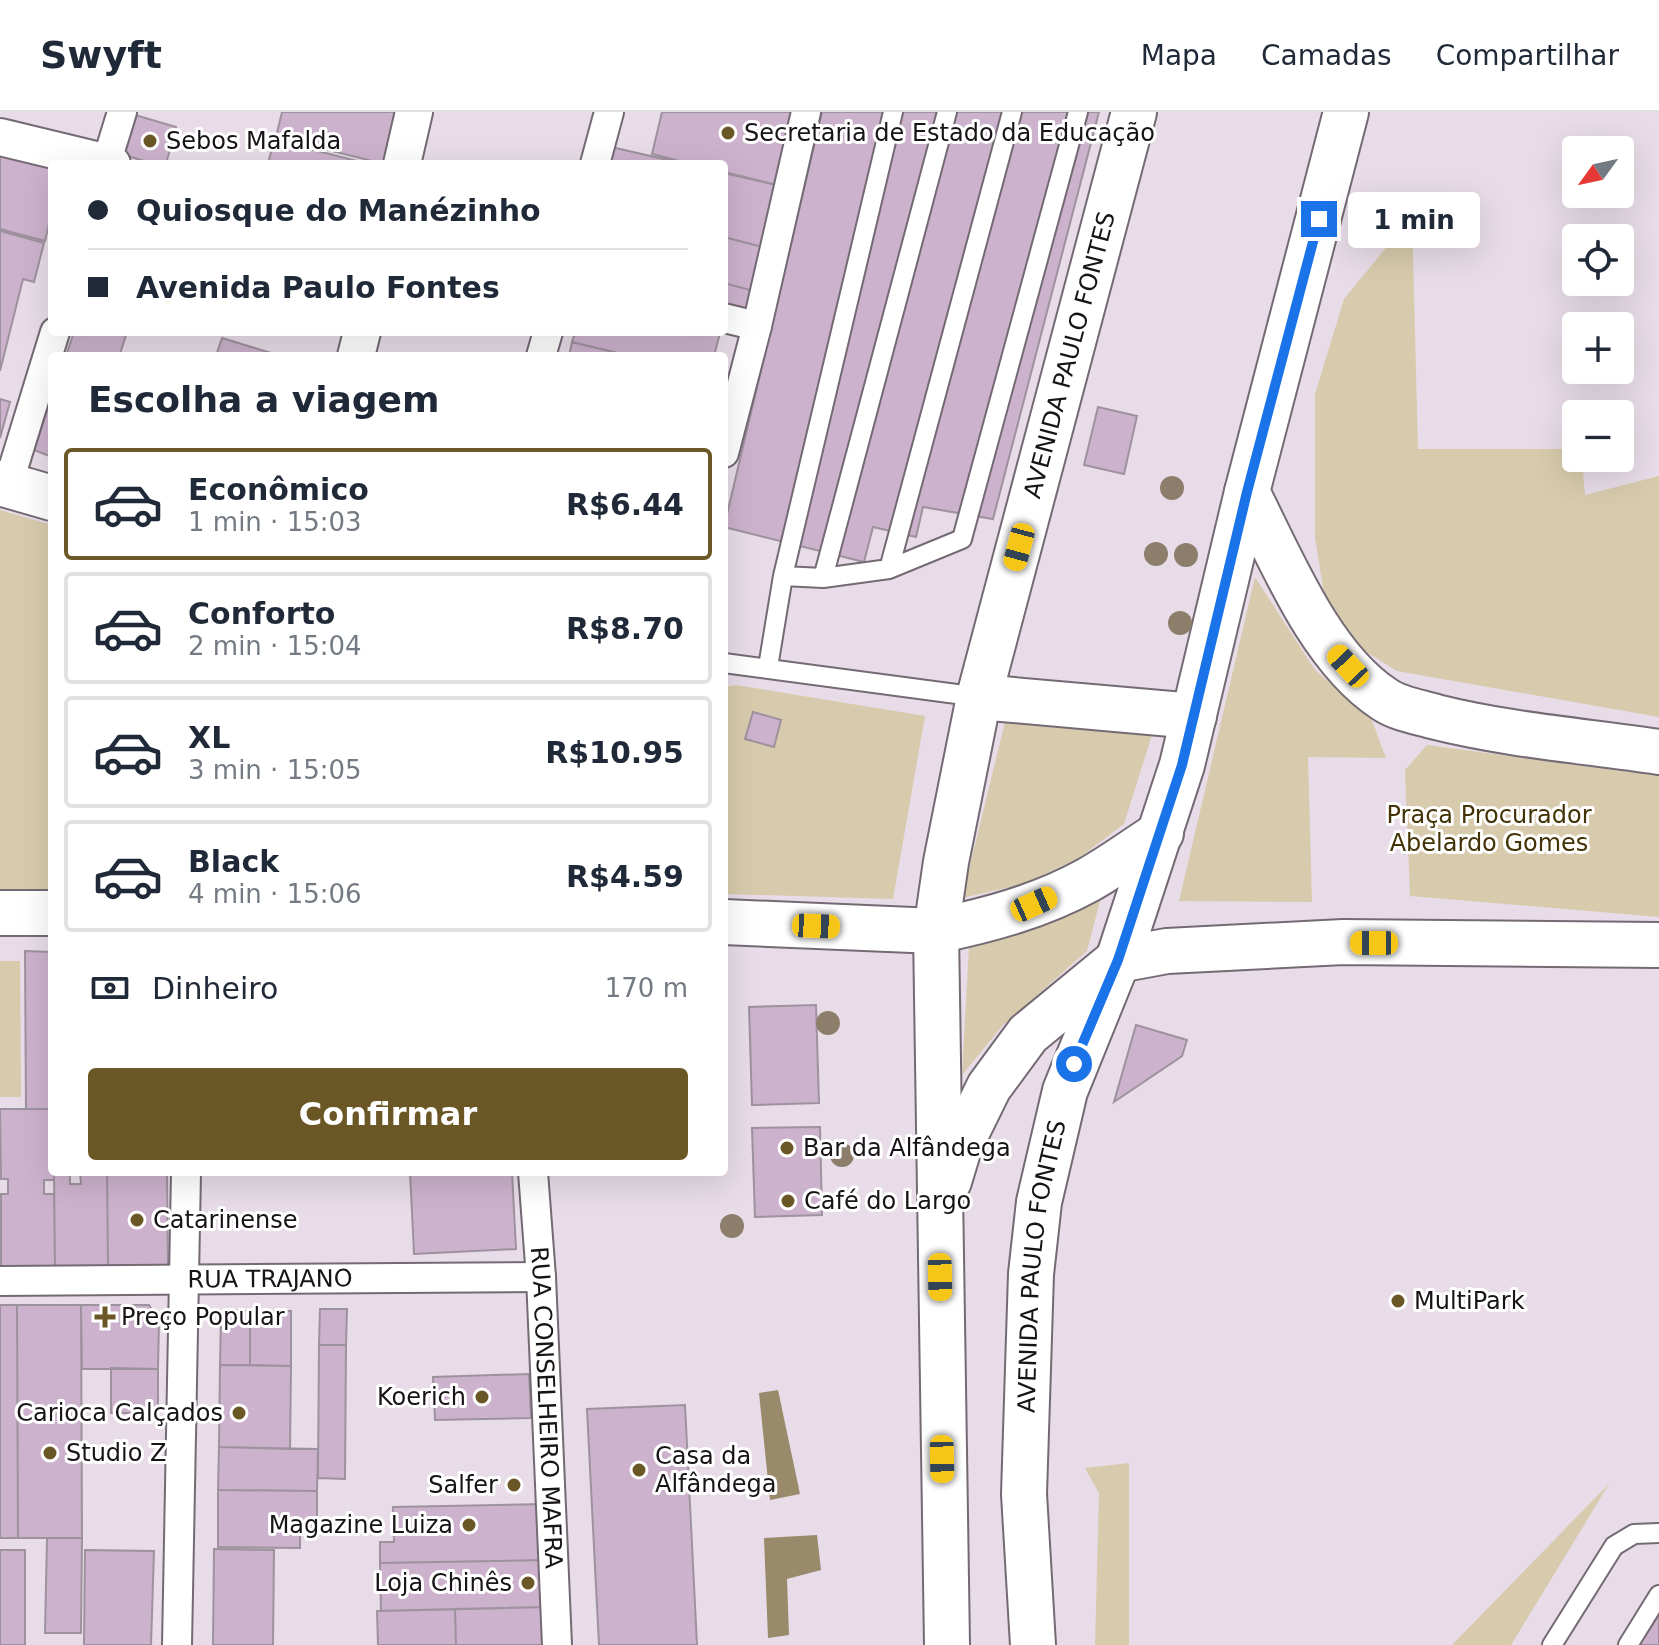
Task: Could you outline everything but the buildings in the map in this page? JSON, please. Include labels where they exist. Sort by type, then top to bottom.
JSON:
[{"type":"main road","name":"AVENIDA PAULO FONTES","points":[[947,1645],[936,931],[946,862],[979,697],[1134,112]]},
{"type":"main road","name":"AVENIDA PAULO FONTES","points":[[1033,1645],[1024,1494],[1031,1274],[1039,1202],[1069,1078],[1118,960],[1161,833],[1194,716],[1247,492],[1346,112]]},
{"type":"main road","points":[[4,484],[48,497]]},
{"type":"main road","points":[[1247,492],[1335,652],[1384,700],[1450,720],[1659,752]]},
{"type":"main road","points":[[979,697],[1194,716]]},
{"type":"main road","points":[[728,922],[936,931],[986,920],[1034,904],[1088,880],[1161,833]]},
{"type":"main road","points":[[0,913],[48,913]]},
{"type":"main road","points":[[939,1214],[959,1148],[989,1087],[1028,1034],[1118,960],[1167,951],[1343,942],[1659,945]]},
{"type":"street","points":[[109,160],[122,112]]},
{"type":"street","points":[[403,160],[414,112]]},
{"type":"street","points":[[596,160],[609,112]]},
{"type":"street","points":[[728,438],[806,112]]},
{"type":"street","points":[[0,137],[92,160]]},
{"type":"street","points":[[728,319],[757,326]]},
{"type":"street","points":[[4,484],[48,353]]},
{"type":"street","points":[[177,1645],[186,1176]]},
{"type":"street","name":"RUA CONSELHEIRO MAFRA","points":[[533,1176],[541,1277],[557,1645]]},
{"type":"street","name":"RUA TRAJANO","points":[[0,1281],[541,1277]]},
{"type":"lane","points":[[768,667],[783,576],[893,112]]},
{"type":"lane","points":[[823,578],[947,112]]},
{"type":"lane","points":[[889,569],[1012,112]]},
{"type":"lane","points":[[783,576],[823,578],[889,569],[962,539],[1078,112]]},
{"type":"lane","points":[[728,663],[979,697]]},
{"type":"lane","points":[[1552,1645],[1614,1546],[1634,1534],[1659,1533]]},
{"type":"lane","points":[[1628,1645],[1659,1595]]},
{"type":"green space","points":[[1412,216],[1418,449],[1562,449],[1562,472],[1583,472],[1585,495],[1659,476],[1659,717],[1397,671],[1347,640],[1324,595],[1315,537],[1315,394],[1344,299]]},
{"type":"green space","points":[[0,510],[48,524],[48,889],[0,889]]},
{"type":"green space","points":[[1255,577],[1315,670],[1371,718],[1386,758],[1308,757],[1312,902],[1179,901]]},
{"type":"green space","points":[[736,685],[925,716],[893,899],[728,894],[728,686]]},
{"type":"green space","points":[[1006,718],[1152,735],[1124,824],[1079,858],[1023,884],[962,898]]},
{"type":"green space","name":"Praça Procurador Abelardo Gomes","points":[[1427,745],[1659,776],[1659,917],[1410,896],[1405,770]]},
{"type":"green space","points":[[1101,897],[1087,951],[1003,1025],[962,1075],[969,947]]},
{"type":"green space","points":[[0,961],[20,961],[21,1097],[0,1097]]},
{"type":"green space","points":[[1129,1463],[1129,1645],[1095,1645],[1099,1493],[1085,1468]]},
{"type":"green space","points":[[1609,1484],[1511,1645],[1452,1645],[1599,1494]]},
{"type":"shaded area","points":[[778,1390],[800,1494],[770,1500],[759,1393]]},
{"type":"shaded area","points":[[817,1535],[821,1570],[787,1579],[789,1635],[768,1638],[764,1538]]},
{"type":"place","name":"Secretaria de Estado da Educação","points":[[728,133]]},
{"type":"place","name":"Sebos Mafalda","points":[[150,141]]},
{"type":"place","name":"Bar da Alfândega","points":[[787,1148]]},
{"type":"place","name":"Café do Largo","points":[[788,1201]]},
{"type":"place","name":"Catarinense","points":[[137,1220]]},
{"type":"place","name":"MultiPark","points":[[1398,1301]]},
{"type":"place","name":"Preço Popular","points":[[105,1317]]},
{"type":"place","name":"Koerich","points":[[482,1397]]},
{"type":"place","name":"Carioca Calçados","points":[[239,1413]]},
{"type":"place","name":"Studio Z","points":[[50,1453]]},
{"type":"place","name":"Casa da Alfândega","points":[[639,1470]]},
{"type":"place","name":"Salfer","points":[[514,1485]]},
{"type":"place","name":"Magazine Luiza","points":[[469,1525]]},
{"type":"place","name":"Loja Chinês","points":[[528,1583]]},
{"type":"route","points":[[1074,1064],[1118,960],[1182,765],[1247,492],[1319,219]]}]
